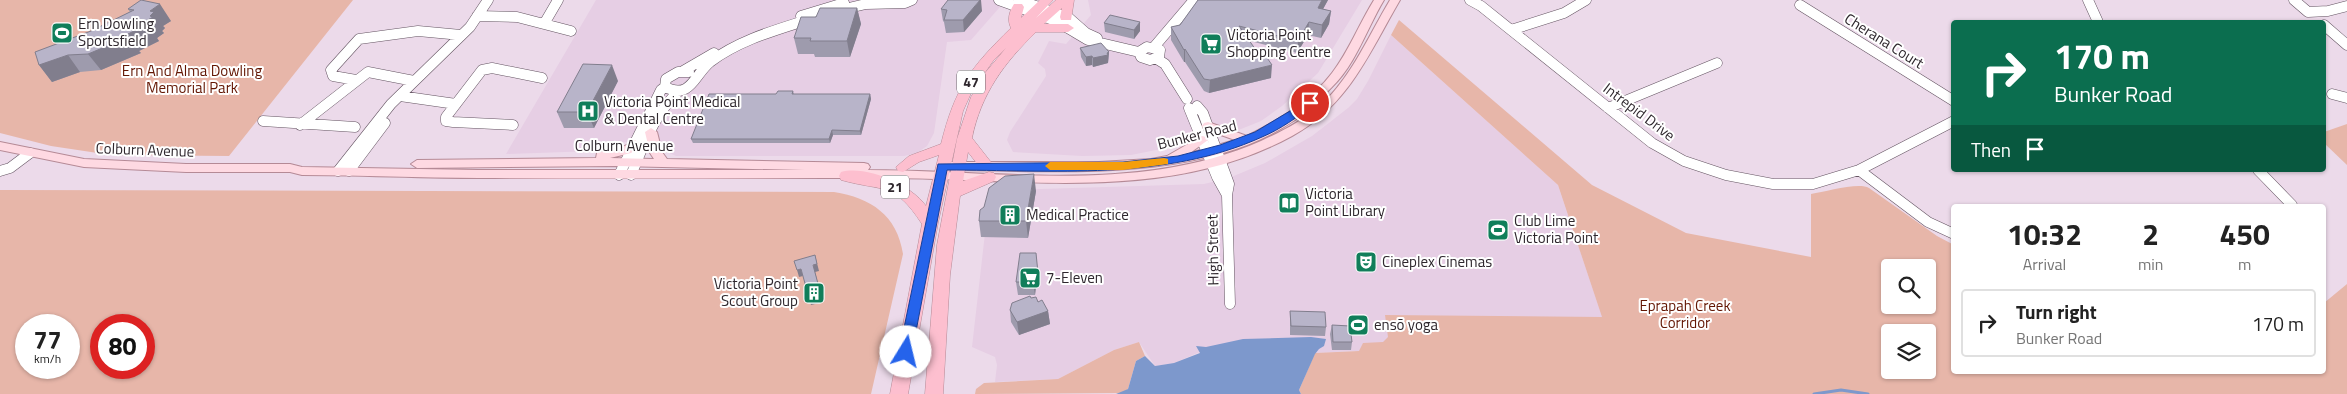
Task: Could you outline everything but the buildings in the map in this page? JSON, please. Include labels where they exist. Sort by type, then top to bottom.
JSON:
[{"type":"highway","name":"47","points":[[930,222],[946,147],[956,111],[966,90],[988,58],[1017,28],[1043,10],[1063,0]]},
{"type":"highway","points":[[1034,28],[1067,22],[1068,0]]},
{"type":"highway","points":[[1017,28],[1014,21],[1018,4]]},
{"type":"highway","name":"47","points":[[957,171],[972,109],[982,88],[1009,52],[1034,28],[1043,10]]},
{"type":"highway","points":[[953,193],[988,172],[974,147],[964,139]]},
{"type":"highway","points":[[903,167],[914,159],[946,147]]},
{"type":"highway","points":[[934,394],[939,293],[957,171]]},
{"type":"highway","name":"21","points":[[846,176],[880,181],[894,187],[913,200],[930,222]]},
{"type":"highway","points":[[899,394],[930,222]]},
{"type":"main road","name":"Bunker Road","points":[[988,172],[1123,166],[1214,157],[1282,122],[1306,106],[1323,90],[1340,69],[1379,0]]},
{"type":"main road","name":"Bunker Road","points":[[941,171],[1143,176],[1275,140],[1301,126],[1323,110],[1354,76],[1395,0]]},
{"type":"main road","points":[[1208,126],[1245,140]]},
{"type":"main road","points":[[651,132],[656,153],[663,162]]},
{"type":"main road","points":[[1168,161],[1177,153],[1202,140]]},
{"type":"main road","points":[[588,162],[594,158],[627,150],[635,144]]},
{"type":"main road","name":"Colburn Avenue","points":[[0,146],[84,164],[130,167],[290,168],[302,171],[346,167],[663,162],[903,167],[941,171]]},
{"type":"main road","name":"Colburn Avenue","points":[[346,167],[625,175],[846,176],[941,171]]},
{"type":"street","points":[[346,167],[400,96],[461,35],[488,0]]},
{"type":"street","points":[[544,24],[558,0]]},
{"type":"street","points":[[666,87],[665,82],[669,76],[683,71],[758,30],[860,0]]},
{"type":"street","points":[[625,175],[667,102],[678,90],[691,86],[696,81],[696,76],[716,58],[766,34],[847,8],[889,1],[901,4],[913,0]]},
{"type":"street","points":[[998,0],[1043,10],[1067,22],[1084,39],[1139,52],[1147,47],[1154,47],[1161,53],[1157,59]]},
{"type":"street","points":[[1154,47],[1194,0]]},
{"type":"street","name":"Intrepid Drive","points":[[1470,0],[1511,30],[1652,143],[1706,169],[1726,175],[1772,184],[1813,184],[1859,170],[1951,123]]},
{"type":"street","points":[[1511,30],[1564,13],[1586,0]]},
{"type":"street","points":[[2088,0],[2097,20]]},
{"type":"street","points":[[2294,0],[2317,20]]},
{"type":"street","name":"Cherana Court","points":[[1800,5],[1951,99]]},
{"type":"street","points":[[2308,12],[2328,11],[2347,6]]},
{"type":"street","points":[[477,16],[517,17],[571,30]]},
{"type":"street","points":[[2326,27],[2347,44]]},
{"type":"street","points":[[356,80],[333,76],[330,70],[359,39],[418,31],[461,35]]},
{"type":"street","points":[[1139,52],[1139,56],[1143,59],[1157,59],[1165,64],[1208,126],[1214,157]]},
{"type":"street","points":[[1608,108],[1717,64]]},
{"type":"street","points":[[513,125],[446,121],[446,117],[482,70],[492,68],[542,78]]},
{"type":"street","points":[[683,71],[691,72],[696,76]]},
{"type":"street","points":[[300,125],[368,72],[414,81]]},
{"type":"street","points":[[632,162],[635,144],[661,90],[666,87],[678,90]]},
{"type":"street","points":[[2332,94],[2347,98]]},
{"type":"street","points":[[400,96],[456,104]]},
{"type":"street","points":[[1191,104],[1202,140],[1214,157]]},
{"type":"street","points":[[263,121],[300,125],[355,127]]},
{"type":"street","points":[[0,171],[10,168],[30,153]]},
{"type":"street","name":"High Street","points":[[1214,157],[1227,195],[1230,304]]},
{"type":"street","points":[[1859,170],[1928,222],[1951,233]]},
{"type":"street","points":[[2260,172],[2291,204]]},
{"type":"shaded area","points":[[596,0],[1006,0],[971,40],[947,42],[934,133],[927,146],[917,153],[904,156],[676,156],[663,150],[661,142],[624,142],[615,147],[594,151],[506,154]]},
{"type":"shaded area","name":"Victoria Point Shopping Centre","points":[[1088,0],[1362,0],[1318,73],[1282,106],[1261,121],[1221,137],[1131,155],[1082,156],[1013,152],[1007,140],[1010,132],[1046,76],[1045,69],[1038,63],[1049,41],[1066,44],[1091,15]]},
{"type":"shaded area","points":[[1391,35],[1558,185],[1616,358],[1354,351],[1315,353],[1200,352],[1174,363],[1155,366],[1139,342],[1114,350],[1058,379],[995,382],[997,365],[995,357],[972,347],[988,207],[1010,190],[1204,184],[1229,178],[1265,163],[1312,136],[1357,99]]},
{"type":"green space","name":"Ern And Alma Dowling Memorial Park","points":[[0,0],[353,0],[229,156],[111,155],[51,146],[0,133]]},
{"type":"green space","name":"Eprapah Creek Corridor","points":[[1399,20],[1592,185],[1686,233],[1811,257],[1811,194],[1857,186],[1869,188],[1937,236],[1951,243],[1951,374],[2326,374],[2326,301],[2347,284],[2347,394],[1301,394],[1299,390],[1315,353],[1359,351],[1363,343],[1383,342],[1388,337],[1385,315],[1602,317],[1558,185],[1391,35]]},
{"type":"green space","points":[[2347,124],[2347,165],[2326,145],[2326,131]]},
{"type":"green space","points":[[0,190],[834,192],[847,195],[871,204],[888,219],[900,240],[903,254],[871,394],[0,394]]},
{"type":"green space","points":[[1139,342],[1145,356],[1136,361],[1128,389],[1122,393],[975,394],[976,389],[984,383],[1058,379],[1114,350]]},
{"type":"water","points":[[1311,337],[1326,339],[1324,346],[1315,354],[1299,390],[1301,394],[1116,394],[1128,389],[1136,361],[1145,356],[1155,366],[1174,363],[1200,353],[1196,346],[1206,347],[1243,339]]},
{"type":"waterway","points":[[1814,394],[1841,390],[1868,394]]},
{"type":"slow traffic","points":[[1050,166],[1123,166],[1164,162]]},
{"type":"place","name":"Ern Dowling Sportsfield","points":[[62,33]]},
{"type":"place","name":"Victoria Point Shopping Centre","points":[[1211,44]]},
{"type":"place","name":"Victoria Point Medical & Dental Centre","points":[[588,111]]},
{"type":"place","name":"Victoria Point Library","points":[[1289,203]]},
{"type":"place","name":"Medical Practice","points":[[1010,215]]},
{"type":"place","name":"Club Lime Victoria Point","points":[[1498,230]]},
{"type":"place","name":"Cineplex Cinemas","points":[[1366,262]]},
{"type":"place","name":"7-Eleven","points":[[1030,278]]},
{"type":"place","name":"Victoria Point Scout Group","points":[[814,293]]},
{"type":"place","name":"ensō yoga","points":[[1358,325]]},
{"type":"route","points":[[906,352],[942,167],[1123,166],[1156,163],[1207,153],[1258,135],[1282,122],[1310,103]]}]
